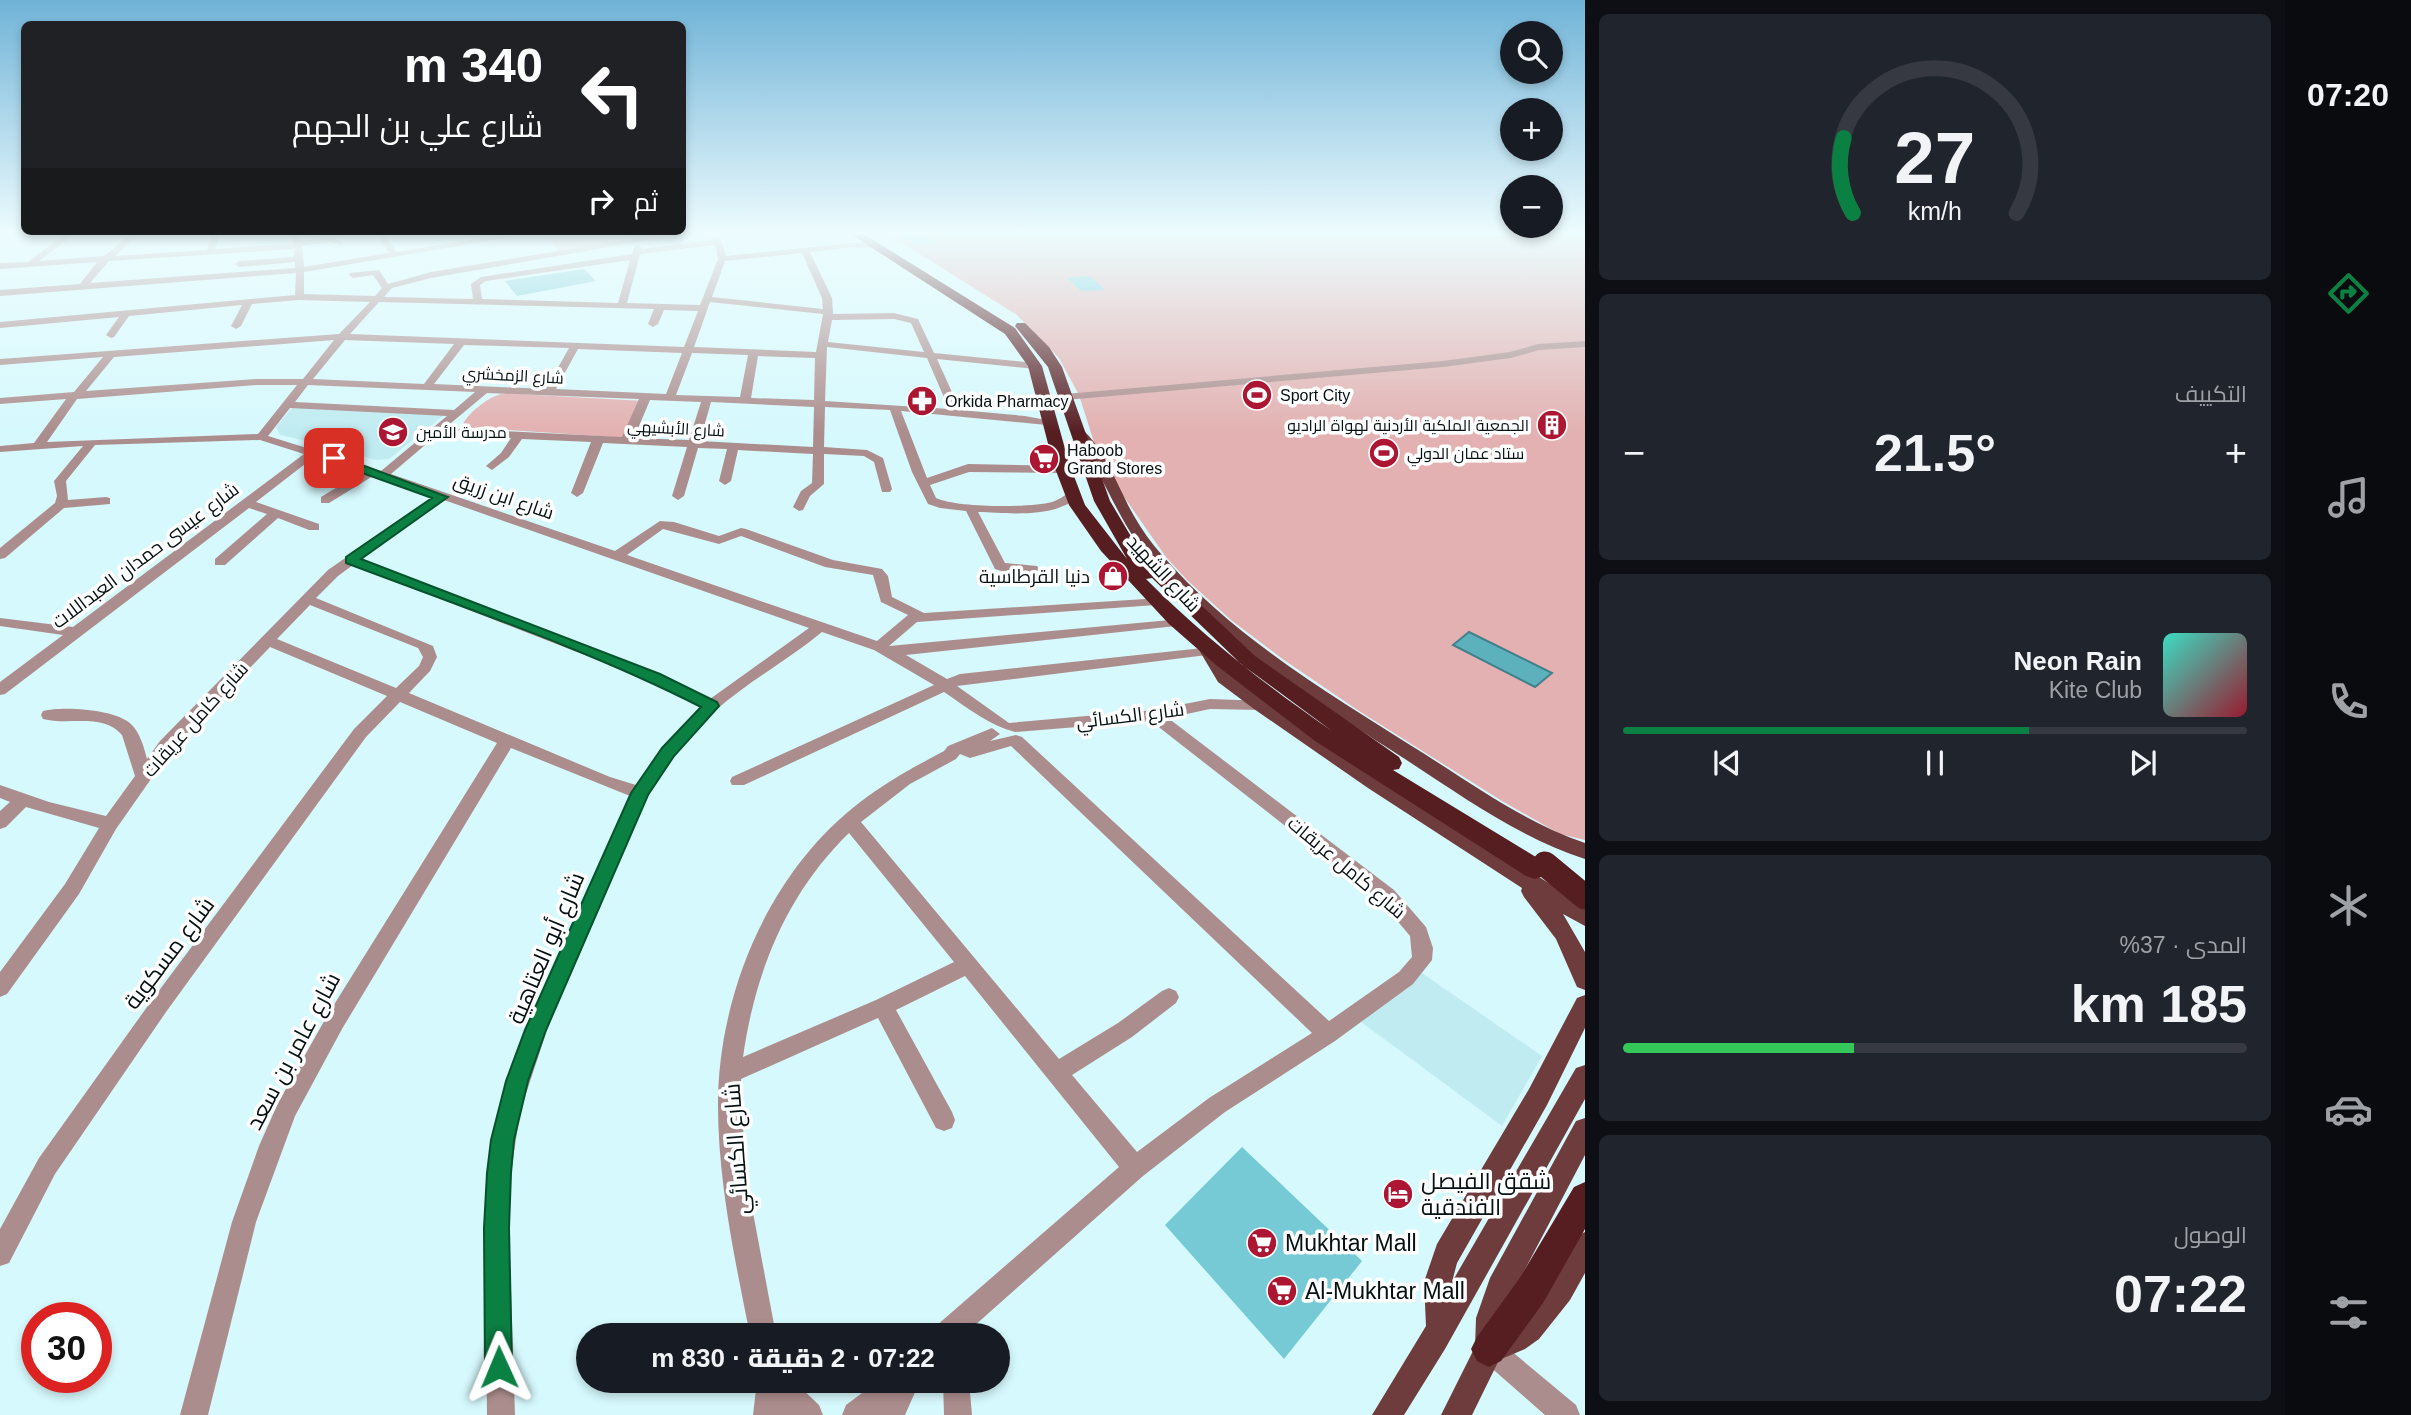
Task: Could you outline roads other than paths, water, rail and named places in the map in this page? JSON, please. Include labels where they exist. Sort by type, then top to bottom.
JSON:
[{"type":"highway","name":"شارع الشهيد","points":[[959,299],[1010,331],[1035,366],[1073,495],[1117,558],[1176,622],[1244,680],[1334,743],[1537,866],[1251,673],[1183,611],[1139,563],[1109,520],[1095,490],[1051,358],[1018,323],[974,299]]},
{"type":"highway","points":[[1123,540],[1248,660],[1401,770],[1552,869],[1585,897]]},
{"type":"highway","points":[[1489,1349],[1538,1250],[1585,1198]]},
{"type":"main road","points":[[1076,430],[1087,441],[1129,520],[1157,559],[1230,628],[1296,679],[1516,821],[1582,850]]},
{"type":"main road","points":[[1207,650],[1224,678],[1260,705],[1585,918]]},
{"type":"main road","points":[[1505,868],[1542,902],[1557,921],[1579,961],[1585,980]]},
{"type":"main road","points":[[1441,1326],[1436,1294],[1437,1276],[1447,1254],[1538,1097],[1585,1005]]},
{"type":"main road","points":[[1387,1415],[1501,1224],[1585,1076]]},
{"type":"main road","points":[[1538,1250],[1585,1130]]},
{"type":"main road","points":[[1456,1415],[1489,1349],[1510,1342],[1538,1321],[1562,1287],[1585,1246]]},
{"type":"street","points":[[0,326],[282,299]]},
{"type":"street","points":[[350,299],[660,307],[705,304],[910,319],[919,325],[956,412]]},
{"type":"street","points":[[622,305],[624,299]]},
{"type":"street","points":[[670,397],[707,299]]},
{"type":"street","points":[[799,507],[805,494],[818,484],[821,349],[827,314],[826,299]]},
{"type":"street","points":[[261,437],[374,300]]},
{"type":"street","points":[[236,327],[248,303]]},
{"type":"street","points":[[653,324],[660,307]]},
{"type":"street","points":[[111,335],[124,316]]},
{"type":"street","points":[[0,362],[342,337],[754,352],[821,349],[1035,366]]},
{"type":"street","points":[[427,387],[462,340]]},
{"type":"street","points":[[549,393],[576,344]]},
{"type":"street","points":[[1065,397],[1443,364],[1511,355],[1538,347],[1585,344]]},
{"type":"street","points":[[746,401],[754,352]]},
{"type":"street","points":[[38,446],[75,396],[112,353]]},
{"type":"street","name":"شارع الزمخشري","points":[[0,401],[257,382],[306,382],[819,403],[1025,419],[1051,418]]},
{"type":"street","points":[[325,500],[377,473],[438,430],[485,390]]},
{"type":"street","points":[[626,442],[646,396]]},
{"type":"street","points":[[678,496],[707,399]]},
{"type":"street","points":[[288,405],[458,413]]},
{"type":"street","points":[[894,407],[930,500],[937,505],[948,508],[1049,506],[1063,502],[1073,495]]},
{"type":"street","name":"شارع الأبشيهي","points":[[438,430],[873,454],[879,460],[886,489]]},
{"type":"street","points":[[492,466],[505,456],[518,436]]},
{"type":"street","name":"شارع ابن زريق","points":[[0,449],[92,442],[261,437],[314,452],[885,650],[945,685],[970,703],[976,714],[1006,734]]},
{"type":"street","points":[[577,494],[598,440]]},
{"type":"street","points":[[2,552],[61,504],[64,496],[60,481],[92,442]]},
{"type":"street","points":[[725,481],[733,447]]},
{"type":"street","name":"شارع عيسى حمدان العبداللات","points":[[0,690],[314,452]]},
{"type":"street","points":[[923,483],[957,470],[979,467],[1065,469]]},
{"type":"street","name":"شارع كامل عريقات","points":[[0,988],[72,889],[110,824],[166,745],[306,599],[351,560],[441,497]]},
{"type":"street","points":[[61,504],[106,501]]},
{"type":"street","points":[[245,502],[314,527]]},
{"type":"street","points":[[1049,506],[1087,518]]},
{"type":"street","points":[[970,508],[1000,566],[1011,570],[1032,569]]},
{"type":"street","points":[[220,562],[276,513]]},
{"type":"street","points":[[615,557],[660,525],[669,525],[719,540],[741,532],[830,564],[877,572],[881,576],[886,599],[915,611],[918,616],[885,650]]},
{"type":"street","points":[[351,560],[605,657],[654,677],[711,706]]},
{"type":"street","name":"شارع مسكوية","points":[[0,1254],[47,1166],[91,1102],[360,733],[425,668],[429,657],[428,649],[306,599]]},
{"type":"street","points":[[914,618],[1156,601]]},
{"type":"street","points":[[0,622],[76,632]]},
{"type":"street","points":[[885,650],[1176,622]]},
{"type":"street","name":"شارع أبو العتاهية","points":[[501,1415],[496,1228],[499,1173],[509,1112],[536,1030],[640,793],[668,752],[711,706],[820,626]]},
{"type":"street","points":[[267,640],[397,696],[640,793]]},
{"type":"street","points":[[738,780],[945,685],[984,675],[1207,650]]},
{"type":"street","name":"شارع الكسائي","points":[[1210,704],[1225,691],[1224,678]]},
{"type":"street","name":"شارع الكسائي","points":[[761,1323],[740,1215],[730,1119],[730,1073],[747,988],[769,930],[790,889],[811,859],[850,821],[904,780],[950,755],[1006,734],[1050,725],[1154,715],[1210,704],[1260,705]]},
{"type":"street","points":[[49,715],[107,718],[123,723],[129,732],[143,776]]},
{"type":"street","name":"شارع كامل عريقات","points":[[961,1323],[1135,1168],[1217,1105],[1328,1034],[1416,969],[1422,960],[1423,948],[1419,933],[1387,895],[1154,715]]},
{"type":"street","points":[[1006,734],[1328,1034]]},
{"type":"street","name":"شارع عامر بن سعد","points":[[194,1415],[224,1289],[258,1178],[286,1111],[406,903],[507,741]]},
{"type":"street","points":[[0,791],[110,824]]},
{"type":"street","points":[[0,822],[23,800]]},
{"type":"street","points":[[850,821],[1135,1168]]},
{"type":"street","points":[[730,1073],[883,1006],[968,965]]},
{"type":"street","points":[[1058,1072],[1169,998]]},
{"type":"street","points":[[883,1006],[944,1120]]},
{"type":"street","points":[[1489,1349],[1566,1415]]},
{"type":"street","points":[[767,1415],[771,1393]]},
{"type":"street","points":[[777,1393],[784,1415]]},
{"type":"street","points":[[785,1393],[809,1415]]},
{"type":"street","points":[[856,1415],[881,1393]]},
{"type":"street","points":[[888,1415],[894,1410],[901,1393]]},
{"type":"street","points":[[957,1393],[958,1415]]},
{"type":"water","points":[[1469,632],[1552,673],[1535,687],[1453,645]]},
{"type":"place","name":"Sport City","points":[[1257,395]]},
{"type":"place","name":"Orkida Pharmacy","points":[[922,401]]},
{"type":"place","name":"الجمعية الملكية الأردنية لهواة الراديو","points":[[1552,425]]},
{"type":"place","name":"مدرسة الأمين","points":[[393,432]]},
{"type":"place","name":"ستاد عمان الدولي","points":[[1384,453]]},
{"type":"place","name":"Haboob Grand Stores","points":[[1044,459]]},
{"type":"place","name":"دنيا القرطاسية","points":[[1113,576]]},
{"type":"place","name":"شقق الفيصل الفندقية","points":[[1398,1194]]},
{"type":"place","name":"Mukhtar Mall","points":[[1262,1243]]},
{"type":"place","name":"ِAl-Mukhtar Mall","points":[[1282,1291]]}]
